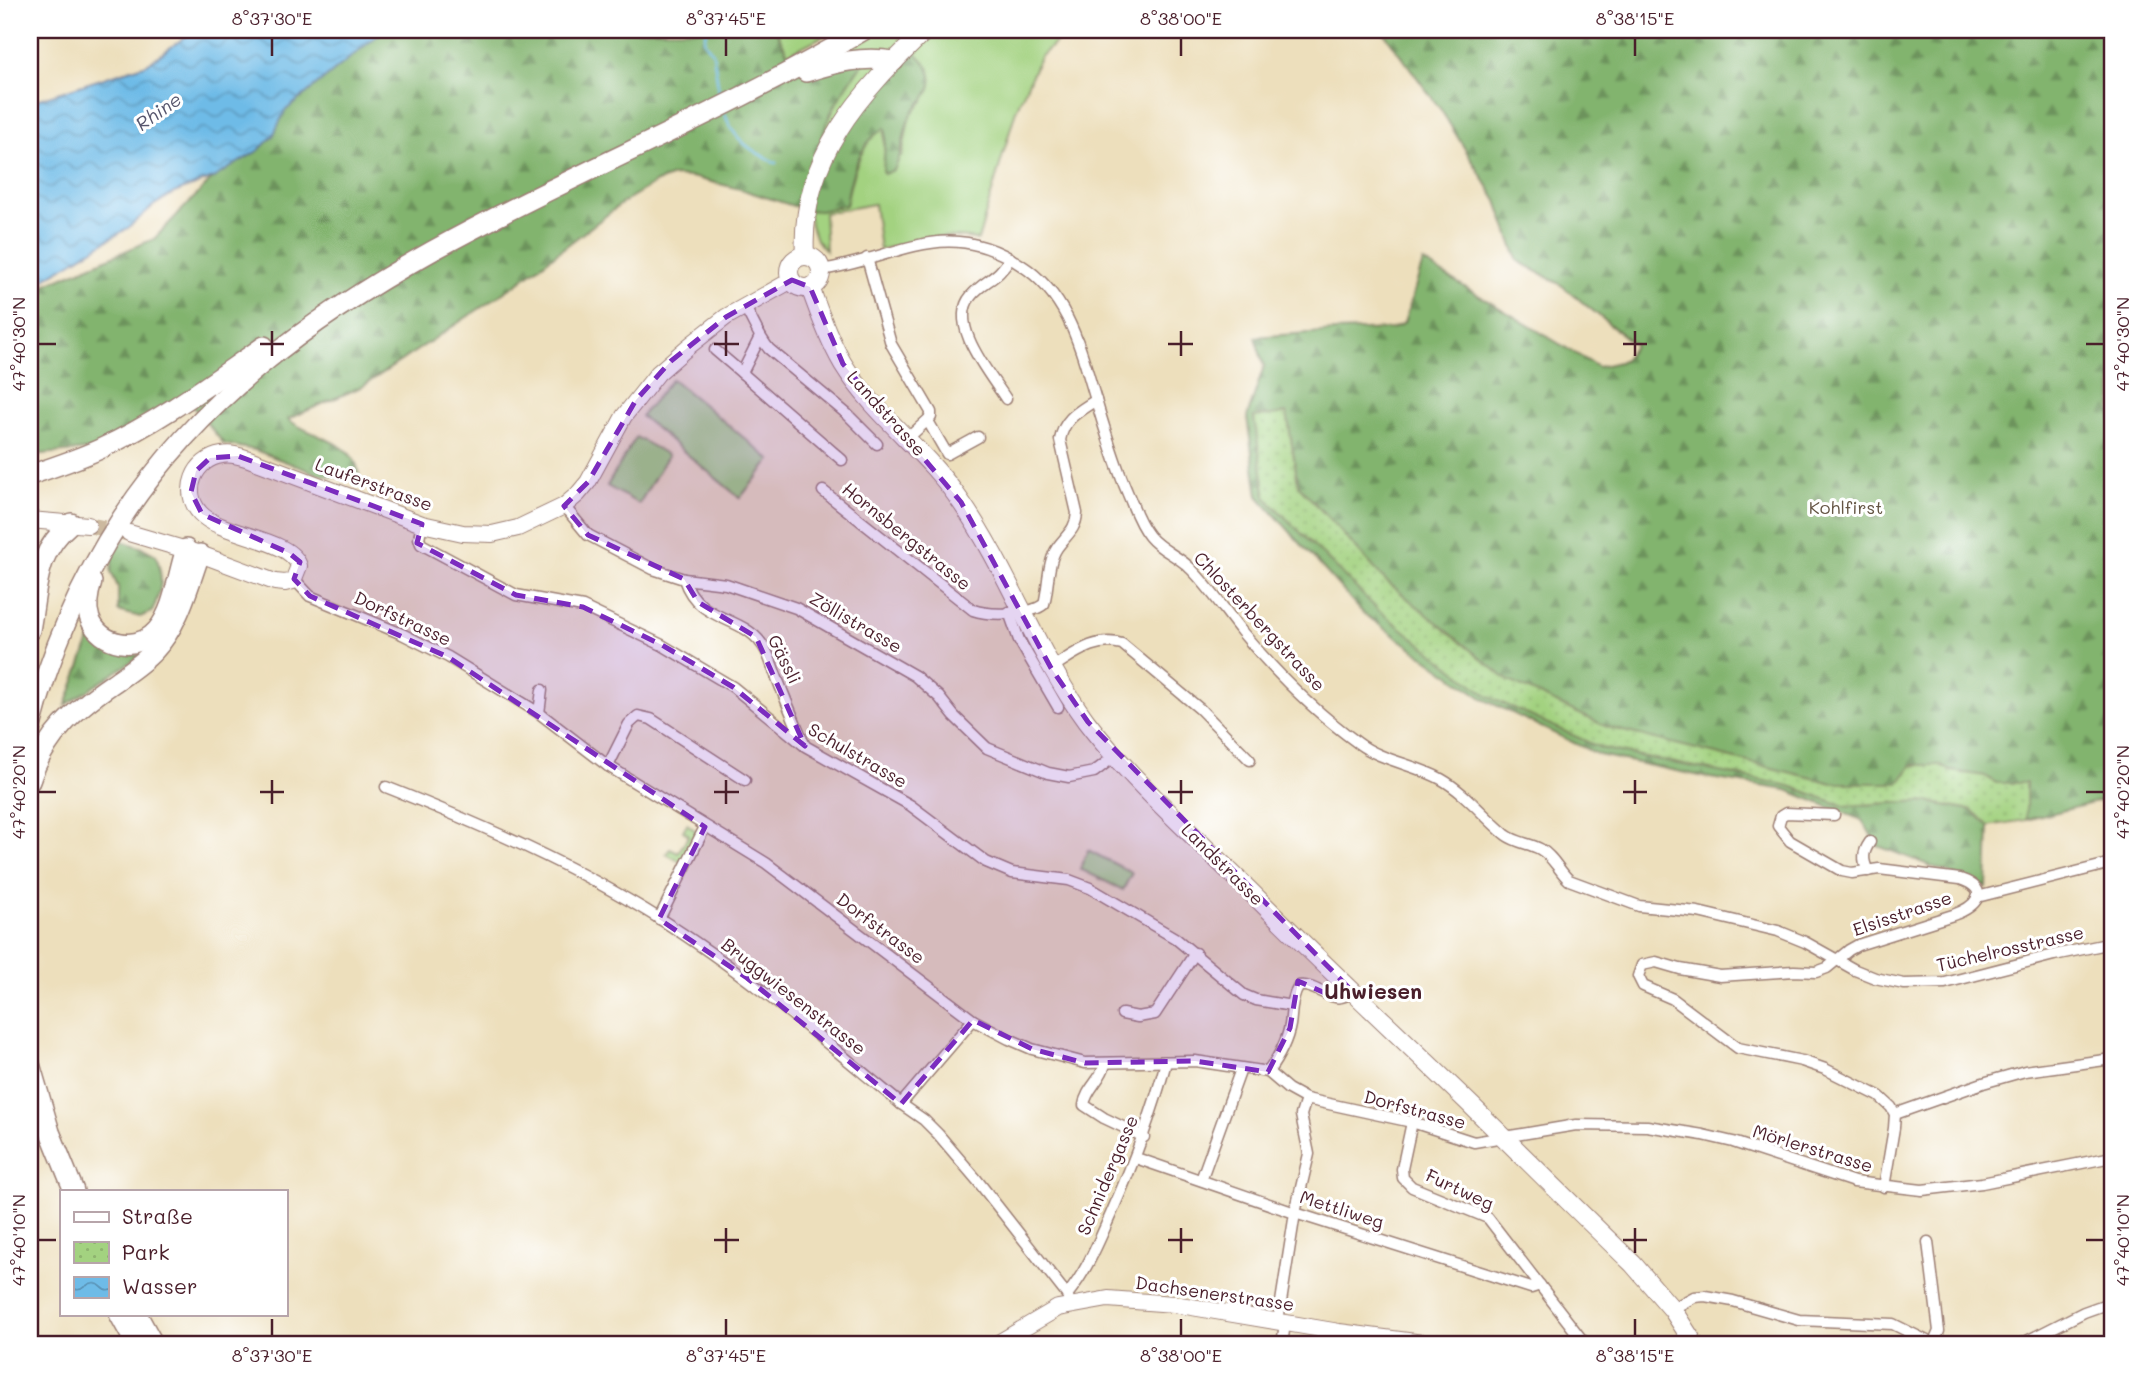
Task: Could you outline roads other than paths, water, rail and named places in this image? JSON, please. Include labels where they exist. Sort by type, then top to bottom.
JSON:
[{"type":"highway","points":[[30,730],[61,635],[106,545],[145,486],[190,430],[246,376],[316,322],[369,286],[443,243],[690,115],[718,107],[848,30]]},
{"type":"highway","points":[[30,475],[81,457],[165,414],[334,295],[415,247],[530,187],[753,87],[864,30]]},
{"type":"highway","points":[[753,87],[844,61],[863,58],[886,60]]},
{"type":"highway","points":[[30,688],[71,584],[96,538],[124,496],[155,454],[189,415],[264,346]]},
{"type":"highway","points":[[30,630],[40,569],[51,542],[79,524]]},
{"type":"highway","points":[[106,545],[91,584],[88,610],[92,623],[99,632],[107,639],[121,644],[140,642],[152,634],[163,620],[193,551]]},
{"type":"highway","points":[[30,546],[40,569]]},
{"type":"highway","points":[[30,781],[44,748],[69,716],[138,666],[162,642],[177,615],[193,551]]},
{"type":"highway","points":[[30,1064],[50,1132],[74,1190]]},
{"type":"highway","points":[[30,1106],[61,1190]]},
{"type":"highway","points":[[120,1316],[136,1345]]},
{"type":"highway","points":[[138,1316],[154,1345]]},
{"type":"main road","points":[[805,256],[807,204],[817,172],[834,137],[886,60],[926,30]]},
{"type":"main road","points":[[805,256],[816,261],[821,270],[818,281],[810,287],[798,286],[789,272],[797,258],[805,256]]},
{"type":"main road","name":"Landstrasse","points":[[810,287],[825,329],[843,364],[865,393],[937,470],[961,502],[999,564],[1015,612],[1088,722],[1115,756],[1633,1264],[1672,1309],[1695,1345]]},
{"type":"street","name":"Chlosterbergstrasse","points":[[821,270],[916,244],[950,240],[978,244],[1010,258],[1042,280],[1067,314],[1080,346],[1124,484],[1144,529],[1162,549],[1190,567],[1285,679],[1359,744],[1377,755],[1421,770],[1450,785],[1504,833],[1519,843],[1539,848],[1548,854],[1569,880],[1583,887],[1639,906],[1698,912],[1754,924],[1805,942],[1836,960]]},
{"type":"street","points":[[867,258],[891,344],[928,405],[931,417],[908,438]]},
{"type":"street","points":[[1006,399],[969,340],[963,321],[969,299],[998,276],[1010,258]]},
{"type":"street","name":"Lauferstrasse","points":[[294,579],[299,566],[292,555],[217,525],[198,510],[192,497],[192,484],[196,471],[206,461],[227,454],[249,459],[422,524],[463,533],[492,534],[518,528],[564,506],[578,494],[588,482],[624,416],[658,373],[706,332],[744,306],[792,280]]},
{"type":"street","points":[[744,306],[760,337],[783,362],[847,414],[877,444]]},
{"type":"street","points":[[742,373],[760,337]]},
{"type":"street","points":[[715,350],[842,460]]},
{"type":"street","points":[[1058,707],[1018,640],[1015,612],[1032,612],[1044,604],[1051,562],[1056,549],[1076,522],[1077,513],[1060,440],[1062,428],[1068,419],[1096,400]]},
{"type":"street","points":[[928,421],[947,454],[978,437]]},
{"type":"street","name":"Hornsbergstrasse","points":[[823,491],[962,603],[986,615],[1015,612]]},
{"type":"street","name":"Zöllistrasse","points":[[564,506],[580,528],[592,538],[653,569],[684,579],[726,584],[796,608],[915,676],[987,748],[1048,773],[1069,777],[1094,772],[1115,756]]},
{"type":"street","points":[[30,520],[79,524]]},
{"type":"street","name":"Schulstrasse","points":[[422,524],[419,536],[421,544],[516,595],[583,607],[662,645],[733,687],[805,746],[909,805],[986,862],[1012,873],[1069,880],[1090,888],[1175,938],[1244,995],[1256,1000],[1292,1006]]},
{"type":"street","points":[[129,533],[193,551],[278,583],[288,583],[294,579]]},
{"type":"street","name":"Dorfstrasse","points":[[294,579],[310,596],[402,634],[448,657],[539,713],[608,766],[766,863],[973,1020],[1009,1040],[1047,1054],[1084,1063],[1210,1063],[1268,1072],[1288,1089],[1306,1099],[1412,1122],[1474,1142],[1503,1138]]},
{"type":"street","name":"Gässli","points":[[684,579],[688,592],[698,602],[762,643],[805,746]]},
{"type":"street","points":[[1052,668],[1098,642],[1108,640],[1122,644],[1138,654],[1200,709],[1250,760]]},
{"type":"street","points":[[539,713],[542,690]]},
{"type":"street","points":[[608,766],[629,724],[638,716],[651,719],[745,780]]},
{"type":"street","name":"Bruggwiesenstrasse","points":[[386,787],[477,824],[582,875],[659,919],[747,978],[924,1120],[977,1180],[1069,1300]]},
{"type":"street","name":"Elsisstrasse","points":[[1834,815],[1786,813],[1778,820],[1778,826],[1790,841],[1836,869],[1852,873],[1879,869],[1960,879],[1972,885],[1977,897],[1975,904],[1968,909],[1858,945],[1827,968],[1816,972],[1783,971],[1734,976],[1707,974],[1650,962],[1642,965],[1638,976],[1643,986],[1673,999],[1738,1048],[1802,1061],[1825,1069],[1879,1097],[1895,1114]]},
{"type":"street","points":[[659,919],[705,827]]},
{"type":"street","points":[[1868,870],[1864,855],[1870,842]]},
{"type":"street","points":[[1977,897],[2108,864]]},
{"type":"street","name":"Tüchelrosstrasse","points":[[1836,960],[1889,982],[1924,985],[1978,976],[2054,955],[2112,943]]},
{"type":"street","points":[[1122,1014],[1138,1017],[1155,1014],[1195,953]]},
{"type":"street","points":[[1268,1072],[1279,1057],[1290,1028],[1292,1006],[1299,986],[1306,985],[1336,998],[1345,997],[1352,991]]},
{"type":"street","points":[[901,1104],[973,1020]]},
{"type":"street","points":[[1884,1187],[1895,1114],[2025,1071],[2112,1059]]},
{"type":"street","name":"Schnidergasse","points":[[1069,1300],[1136,1158],[1166,1062]]},
{"type":"street","points":[[1105,1064],[1085,1098],[1084,1105],[1144,1137]]},
{"type":"street","points":[[1201,1180],[1241,1069]]},
{"type":"street","points":[[1282,1345],[1281,1322],[1295,1213],[1309,1154],[1301,1115],[1306,1099]]},
{"type":"street","name":"Furtweg","points":[[1412,1122],[1402,1169],[1403,1178],[1412,1186],[1488,1218],[1586,1345]]},
{"type":"street","name":"Mörlerstrasse","points":[[1503,1138],[1576,1125],[1647,1126],[1703,1135],[1854,1182],[1922,1190],[1952,1188],[2112,1157]]},
{"type":"street","name":"Mettliweg","points":[[1136,1158],[1295,1213],[1531,1288],[1539,1285]]},
{"type":"street","points":[[1672,1309],[1694,1297],[1705,1296],[1799,1320],[1893,1324],[1934,1345],[1939,1331],[1928,1242]]},
{"type":"street","name":"Dachsenerstrasse","points":[[995,1345],[1069,1300],[1108,1299],[1150,1301],[1438,1345]]},
{"type":"street","points":[[2019,1345],[2084,1312],[2112,1302]]},
{"type":"water","name":"Rhine","points":[[195,30],[384,30],[285,111],[273,136],[259,150],[213,178],[174,193],[153,206],[128,228],[41,281],[30,284],[30,102],[147,64]]},
{"type":"waterway","points":[[706,30],[704,41],[713,53],[720,98]]},
{"type":"waterway","points":[[725,114],[733,131],[745,144],[776,163]]},
{"type":"tunnel","points":[[88,525],[126,533]]},
{"type":"district","name":"Uhwiesen","points":[[1373,990]]},
{"type":"park label","name":"Kohlfirst","points":[[1846,507]]}]
